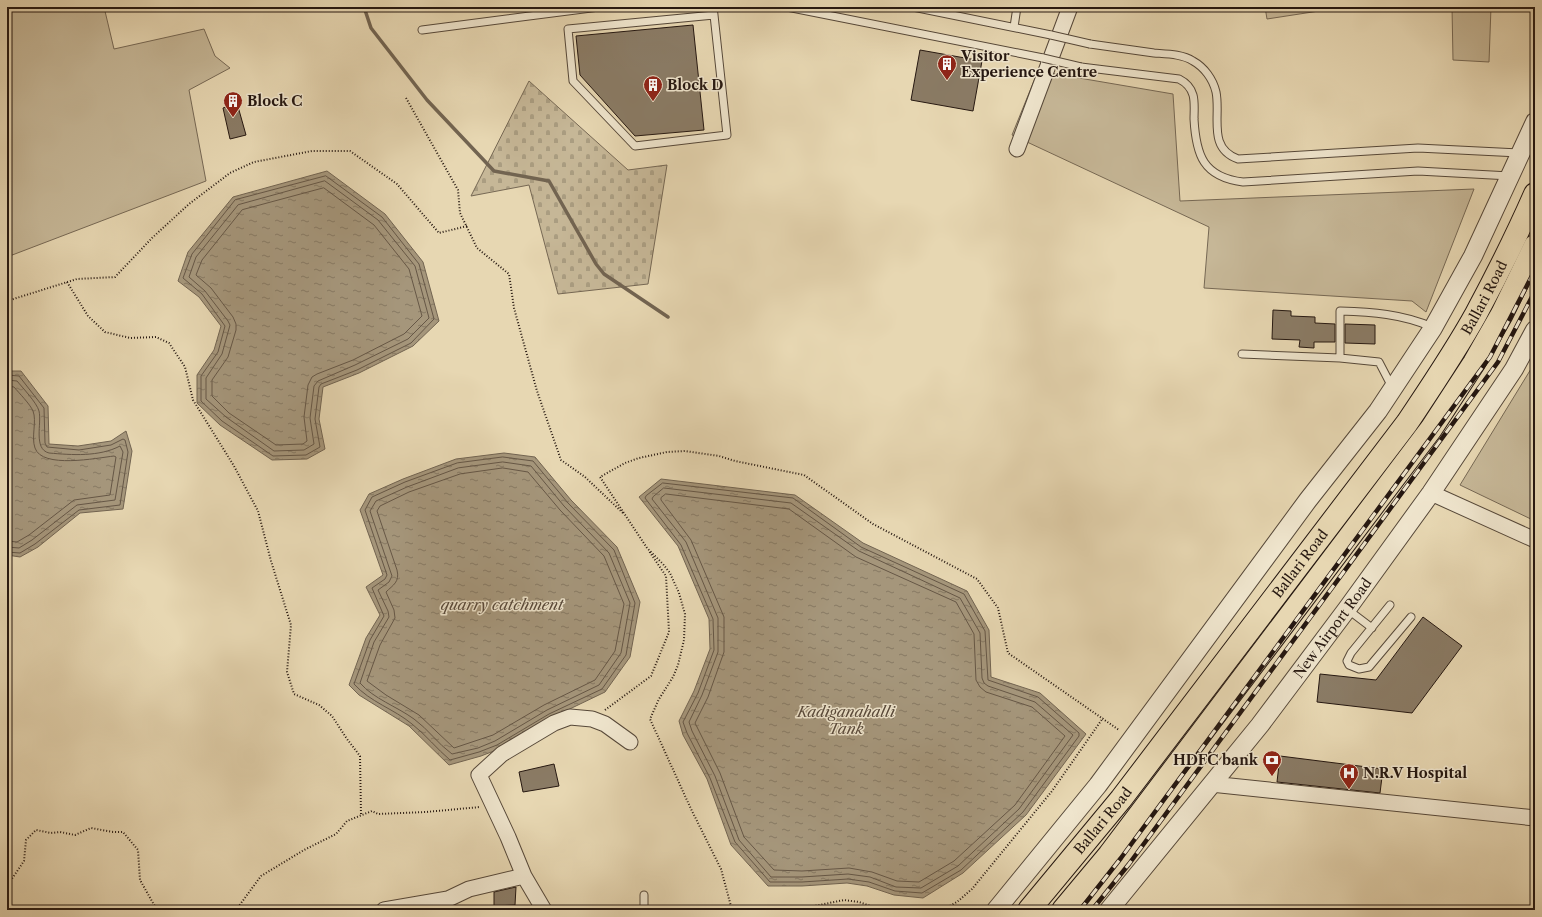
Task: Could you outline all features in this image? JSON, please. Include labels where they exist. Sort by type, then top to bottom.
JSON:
[{"type":"highway","name":"Ballari Road","points":[[1030,910],[1121,799],[1407,423],[1476,315],[1518,232],[1535,194]]},
{"type":"highway","name":"Ballari Road","points":[[1063,910],[1109,855],[1431,429],[1474,363],[1502,314],[1535,246]]},
{"type":"street","points":[[1017,149],[1070,7]]},
{"type":"street","points":[[996,910],[1098,785],[1308,500],[1378,411],[1433,328],[1473,256],[1535,122]]},
{"type":"street","name":"New Airport Road","points":[[1109,910],[1260,725],[1347,609],[1431,493],[1514,369],[1535,330]]},
{"type":"street","points":[[1431,493],[1535,540]]},
{"type":"street","points":[[544,910],[524,876],[479,774],[502,754],[554,723],[570,717],[592,719],[605,724],[630,742]]},
{"type":"street","points":[[1211,784],[1535,818]]},
{"type":"street","points":[[384,910],[448,899],[469,889],[524,876]]},
{"type":"lane","points":[[422,30],[599,7]]},
{"type":"lane","points":[[712,7],[714,15],[727,135],[635,146],[573,81],[568,29],[714,15]]},
{"type":"lane","points":[[787,7],[1043,58],[1081,67],[1179,79],[1190,90],[1193,96],[1195,137],[1201,156],[1206,165],[1214,172],[1233,181],[1243,182],[1418,171],[1510,176]]},
{"type":"lane","points":[[913,7],[1090,44],[1186,57],[1199,65],[1210,78],[1216,92],[1218,135],[1221,145],[1228,154],[1238,159],[1418,148],[1520,154]]},
{"type":"lane","points":[[1014,27],[1017,7]]},
{"type":"lane","points":[[1340,358],[1340,311],[1377,312],[1417,321],[1433,328]]},
{"type":"lane","points":[[1242,354],[1340,358],[1379,362],[1393,389]]},
{"type":"lane","points":[[1390,605],[1348,658],[1349,665],[1359,669],[1369,667],[1411,617]]},
{"type":"lane","points":[[1347,609],[1372,628]]},
{"type":"lane","points":[[644,895],[644,910]]},
{"type":"path","points":[[406,98],[458,190],[460,213],[477,248],[508,274],[514,308],[537,391],[561,460],[585,477],[625,515],[666,576],[669,632],[651,676],[592,719]]},
{"type":"path","points":[[7,301],[78,279],[115,277],[152,238],[189,204],[230,173],[254,162],[312,151],[350,151],[397,184],[439,233],[467,226]]},
{"type":"path","points":[[66,282],[88,316],[105,332],[130,338],[156,337],[169,343],[185,367],[193,400],[234,466],[258,511],[271,561],[291,625],[287,672],[294,694],[319,705],[332,716],[347,740],[360,756],[361,815]]},
{"type":"path","points":[[732,910],[721,869],[691,809],[650,719],[659,699],[673,677],[678,665],[684,640],[685,627],[683,604],[675,583],[663,564],[647,548],[600,477],[625,463],[653,454],[685,451],[713,455],[804,475],[873,524],[976,579],[998,608],[1008,653],[1103,718],[1132,740]]},
{"type":"path","points":[[942,910],[957,902],[972,889],[1052,791],[1103,718]]},
{"type":"path","points":[[236,910],[261,876],[304,850],[336,834],[347,821],[361,815],[372,811],[378,814],[426,812],[493,806]]},
{"type":"path","points":[[7,886],[11,883],[24,861],[26,840],[36,830],[76,835],[91,828],[113,832],[123,832],[138,850],[140,880],[157,910]]},
{"type":"path","points":[[795,910],[844,900],[859,902],[882,910]]},
{"type":"green space","points":[[7,7],[104,7],[114,49],[204,29],[215,56],[230,68],[189,90],[206,181],[7,257]]},
{"type":"green space","points":[[1265,7],[1345,7],[1267,19]]},
{"type":"green space","points":[[1452,7],[1491,7],[1489,62],[1453,60]]},
{"type":"green space","points":[[1038,71],[1173,94],[1180,201],[1474,189],[1426,312],[1412,301],[1204,288],[1209,227],[1012,135]]},
{"type":"green space","points":[[529,81],[628,170],[667,165],[648,284],[558,294],[529,185],[471,196]]},
{"type":"green space","points":[[1535,364],[1535,521],[1460,485]]},
{"type":"water","points":[[327,171],[385,214],[423,262],[439,321],[413,346],[359,373],[323,387],[319,419],[325,449],[307,459],[272,460],[220,425],[197,403],[197,375],[214,350],[221,326],[199,297],[178,281],[188,252],[233,197]]},
{"type":"water","points":[[7,371],[21,371],[48,406],[49,444],[78,446],[111,441],[126,431],[132,451],[123,509],[80,513],[38,547],[20,557],[7,555]]},
{"type":"water","name":"quarry catchment","points":[[504,453],[535,457],[571,500],[617,547],[640,602],[630,657],[605,692],[551,718],[499,749],[449,765],[409,726],[359,695],[349,685],[366,638],[380,615],[366,587],[383,575],[360,510],[369,494],[403,479],[456,459]]},
{"type":"water","name":"Kadiganahalli Tank","points":[[661,479],[795,495],[863,543],[967,591],[989,630],[991,677],[1040,693],[1086,734],[1026,815],[963,873],[923,898],[894,895],[867,886],[847,883],[802,886],[768,886],[731,845],[707,779],[683,735],[679,721],[694,691],[710,649],[709,619],[678,546],[639,497]]},
{"type":"building","name":"Block D","points":[[693,25],[704,130],[635,136],[580,75],[576,36]]},
{"type":"building","name":"Visitor Experience Centre","points":[[920,50],[982,61],[973,111],[911,100]]},
{"type":"building","name":"Block C","points":[[237,103],[246,135],[230,139],[223,108]]},
{"type":"building","points":[[1273,310],[1291,311],[1291,316],[1315,317],[1315,323],[1335,324],[1335,342],[1314,342],[1314,348],[1299,347],[1300,340],[1272,339]]},
{"type":"building","points":[[1345,324],[1375,325],[1375,344],[1345,343]]},
{"type":"building","points":[[1423,617],[1462,646],[1412,713],[1317,702],[1320,674],[1376,680]]},
{"type":"building","points":[[1280,756],[1383,769],[1380,793],[1277,782]]},
{"type":"building","points":[[554,764],[559,786],[523,792],[519,772]]},
{"type":"building","points":[[516,887],[515,905],[494,906],[494,892]]},
{"type":"waterway","points":[[364,7],[371,28],[427,100],[494,171],[549,181],[596,264],[604,274],[668,317]]},
{"type":"railway","points":[[1080,910],[1121,858],[1490,357],[1535,270]]},
{"type":"railway","points":[[1092,910],[1129,864],[1498,362],[1535,291]]},
{"type":"place","name":"Visitor Experience Centre","points":[[947,81]]},
{"type":"place","name":"Block D","points":[[653,102]]},
{"type":"place","name":"Block C","points":[[233,118]]},
{"type":"place","name":"HDFC bank","points":[[1272,777]]},
{"type":"place","name":"N.R.V Hospital","points":[[1349,790]]}]
